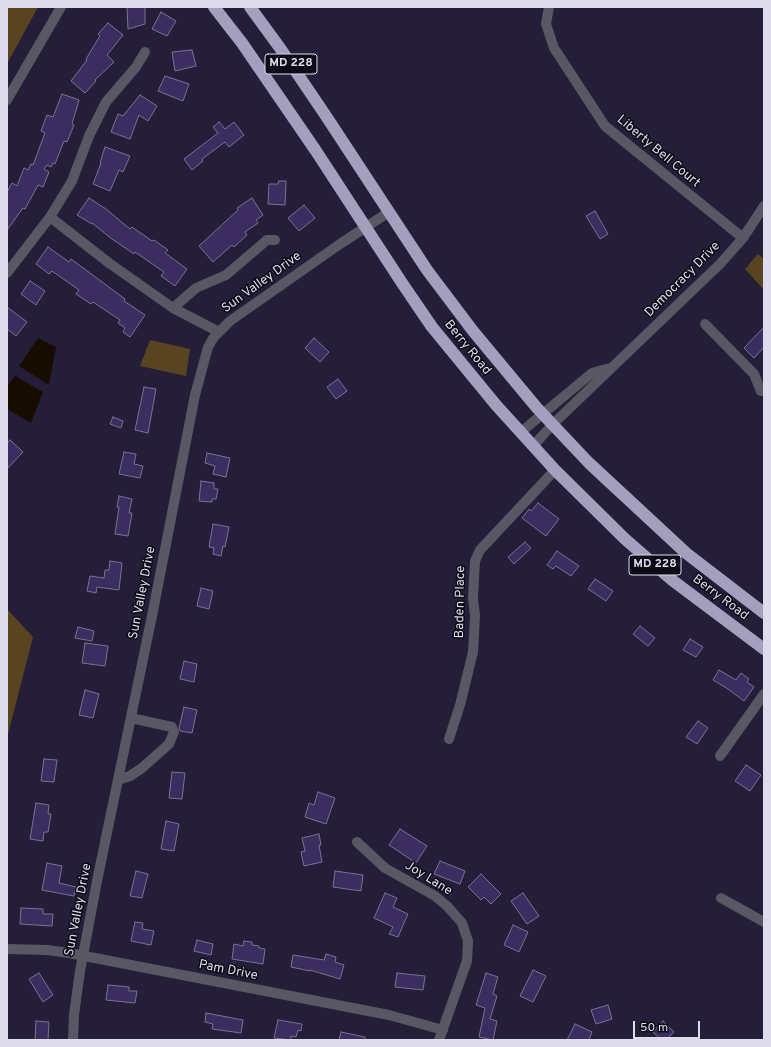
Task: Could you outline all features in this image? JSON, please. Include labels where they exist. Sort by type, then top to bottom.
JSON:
[{"type":"highway","name":"Berry Road","points":[[214,7],[242,43],[316,151],[432,327],[496,405],[555,470],[625,540],[666,575],[764,648]]},
{"type":"highway","name":"Berry Road","points":[[250,7],[284,54],[427,270],[473,331],[543,414],[590,463],[686,553],[764,613]]},
{"type":"street","points":[[7,100],[61,7]]},
{"type":"street","name":"Liberty Bell Court","points":[[550,7],[546,24],[554,48],[605,126],[743,238]]},
{"type":"street","points":[[7,273],[50,217],[72,181],[89,136],[106,102],[122,81],[136,67],[145,52]]},
{"type":"street","name":"Democracy Drive","points":[[533,446],[553,424],[720,264],[743,238],[764,206]]},
{"type":"street","name":"Sun Valley Drive","points":[[73,1040],[74,1015],[98,876],[153,611],[195,395],[208,347],[219,332],[230,321],[389,212]]},
{"type":"street","points":[[50,217],[109,263],[173,308],[219,332]]},
{"type":"street","points":[[173,308],[196,288],[226,275],[267,240],[275,240]]},
{"type":"street","points":[[705,324],[754,374],[761,391]]},
{"type":"street","name":"Democracy Drive","points":[[521,432],[592,374],[613,366]]},
{"type":"street","name":"Baden Place","points":[[449,738],[460,705],[473,652],[475,616],[473,598],[475,561],[480,550],[555,470]]},
{"type":"street","points":[[720,756],[763,697]]},
{"type":"street","points":[[118,780],[130,776],[142,768],[169,744],[174,732],[172,727],[131,718]]},
{"type":"street","name":"Joy Lane","points":[[356,842],[385,868],[435,896],[447,906],[462,923],[468,941],[467,961],[441,1035]]},
{"type":"street","points":[[721,898],[764,922]]},
{"type":"street","name":"Pam Drive","points":[[7,949],[47,950],[389,1015],[441,1035]]},
{"type":"shaded area","points":[[7,7],[38,7],[7,64]]},
{"type":"shaded area","points":[[758,254],[764,259],[764,290],[745,269]]},
{"type":"shaded area","points":[[38,338],[56,347],[49,385],[19,366]]},
{"type":"shaded area","points":[[150,340],[190,349],[186,376],[140,366]]},
{"type":"shaded area","points":[[15,376],[43,392],[31,423],[7,409],[7,386]]},
{"type":"shaded area","points":[[7,609],[33,637],[7,738]]},
{"type":"building","points":[[127,7],[145,7],[145,24],[128,29]]},
{"type":"building","points":[[161,12],[176,21],[167,36],[152,29]]},
{"type":"building","points":[[108,23],[123,35],[107,55],[114,62],[95,80],[96,81],[85,93],[71,81],[87,60],[86,59],[100,36],[98,34]]},
{"type":"building","points":[[192,50],[196,66],[175,71],[172,52]]},
{"type":"building","points":[[165,76],[189,84],[183,101],[158,91]]},
{"type":"building","points":[[62,94],[79,100],[72,124],[74,125],[67,142],[64,141],[55,164],[53,163],[51,167],[47,165],[44,169],[49,172],[43,187],[38,185],[25,209],[23,208],[7,230],[7,192],[12,183],[17,186],[24,168],[28,170],[31,164],[33,165],[45,133],[41,131],[47,115],[53,117]]},
{"type":"building","points":[[140,95],[157,106],[148,121],[139,115],[130,139],[111,132],[118,114],[123,116]]},
{"type":"building","points":[[219,122],[225,129],[234,122],[244,135],[229,147],[225,142],[202,159],[203,161],[192,170],[184,159],[218,133],[213,127]]},
{"type":"building","points":[[105,147],[130,156],[123,172],[119,170],[110,191],[93,184]]},
{"type":"building","points":[[279,181],[286,181],[285,205],[268,204],[269,184],[278,184]]},
{"type":"building","points":[[89,198],[106,209],[130,229],[132,227],[168,250],[165,253],[187,269],[175,286],[161,276],[164,272],[135,252],[134,254],[92,223],[77,215]]},
{"type":"building","points":[[252,198],[263,215],[256,220],[258,223],[245,232],[247,235],[234,247],[232,245],[213,262],[199,246],[238,210],[237,208]]},
{"type":"building","points":[[304,205],[315,218],[299,231],[288,218]]},
{"type":"building","points":[[595,211],[608,234],[600,239],[586,216]]},
{"type":"building","points":[[48,247],[69,262],[71,259],[125,299],[124,301],[145,315],[130,337],[123,332],[125,328],[118,323],[120,320],[93,302],[91,304],[76,294],[79,290],[52,271],[49,274],[36,264]]},
{"type":"building","points":[[30,281],[45,291],[36,305],[21,294]]},
{"type":"building","points":[[7,307],[27,322],[16,336],[7,329]]},
{"type":"building","points":[[764,327],[764,347],[754,358],[744,348]]},
{"type":"building","points":[[314,338],[329,352],[320,362],[305,348]]},
{"type":"building","points":[[338,379],[347,391],[336,399],[327,387]]},
{"type":"building","points":[[144,387],[156,389],[148,433],[135,430]]},
{"type":"building","points":[[113,417],[123,421],[121,428],[110,424]]},
{"type":"building","points":[[10,440],[23,452],[7,469],[7,443]]},
{"type":"building","points":[[124,452],[136,454],[134,464],[143,466],[140,478],[119,474]]},
{"type":"building","points":[[207,453],[230,458],[226,477],[213,474],[215,466],[205,463]]},
{"type":"building","points":[[201,481],[214,483],[214,489],[218,489],[216,499],[212,499],[212,502],[199,501]]},
{"type":"building","points":[[119,496],[132,499],[129,513],[132,513],[128,536],[115,534]]},
{"type":"building","points":[[538,503],[559,519],[546,536],[522,518],[529,509],[531,511]]},
{"type":"building","points":[[213,524],[229,527],[225,547],[223,546],[221,556],[213,554],[214,548],[209,547]]},
{"type":"building","points":[[525,542],[531,548],[514,564],[508,557]]},
{"type":"building","points":[[557,551],[579,566],[571,576],[556,566],[553,569],[547,565]]},
{"type":"building","points":[[110,561],[122,563],[119,590],[97,587],[96,593],[87,591],[90,576],[104,578],[105,570],[109,570]]},
{"type":"building","points":[[595,579],[613,591],[606,601],[588,589]]},
{"type":"building","points":[[201,588],[213,591],[209,609],[197,606]]},
{"type":"building","points":[[640,626],[655,638],[648,646],[633,634]]},
{"type":"building","points":[[78,627],[94,631],[92,641],[75,638]]},
{"type":"building","points":[[690,639],[703,647],[696,657],[683,650]]},
{"type":"building","points":[[85,643],[108,646],[105,666],[82,663]]},
{"type":"building","points":[[184,661],[197,664],[194,682],[180,679]]},
{"type":"building","points":[[719,670],[736,680],[741,673],[749,679],[747,682],[754,687],[744,701],[713,680]]},
{"type":"building","points":[[85,690],[99,694],[93,718],[79,715]]},
{"type":"building","points":[[184,707],[197,710],[192,733],[180,731],[179,728]]},
{"type":"building","points":[[698,721],[708,728],[697,744],[686,737]]},
{"type":"building","points":[[44,759],[57,760],[54,782],[41,781]]},
{"type":"building","points":[[746,765],[761,775],[750,791],[735,781]]},
{"type":"building","points":[[172,772],[185,773],[182,799],[169,798]]},
{"type":"building","points":[[318,792],[335,798],[326,824],[305,817],[309,803],[314,805]]},
{"type":"building","points":[[36,803],[49,805],[48,814],[51,814],[48,832],[44,832],[43,841],[30,839]]},
{"type":"building","points":[[166,821],[179,824],[174,851],[161,849]]},
{"type":"building","points":[[400,829],[427,846],[416,863],[389,845]]},
{"type":"building","points":[[319,834],[322,862],[304,866],[301,852],[305,851],[302,838]]},
{"type":"building","points":[[440,861],[465,871],[460,884],[434,874]]},
{"type":"building","points":[[47,863],[62,866],[59,883],[76,887],[74,896],[42,890]]},
{"type":"building","points":[[136,871],[148,874],[142,898],[130,896]]},
{"type":"building","points":[[335,871],[363,875],[361,891],[333,887]]},
{"type":"building","points":[[481,874],[501,894],[491,904],[484,897],[481,900],[468,887]]},
{"type":"building","points":[[385,893],[397,898],[393,907],[408,914],[398,937],[389,934],[393,927],[374,918]]},
{"type":"building","points":[[523,893],[539,916],[527,924],[511,901]]},
{"type":"building","points":[[21,908],[43,909],[43,914],[53,914],[52,926],[20,924]]},
{"type":"building","points":[[135,922],[143,923],[142,929],[154,931],[151,945],[131,941]]},
{"type":"building","points":[[513,925],[528,932],[519,952],[504,945]]},
{"type":"building","points":[[197,940],[213,944],[211,955],[194,951]]},
{"type":"building","points":[[244,941],[252,942],[252,945],[265,949],[263,964],[232,959],[234,944],[243,946]]},
{"type":"building","points":[[326,954],[336,957],[335,962],[344,965],[340,979],[310,970],[291,967],[293,955],[324,960]]},
{"type":"building","points":[[533,970],[546,976],[533,1002],[520,996]]},
{"type":"building","points":[[39,973],[53,995],[43,1002],[29,979]]},
{"type":"building","points":[[397,973],[425,976],[423,990],[395,987]]},
{"type":"building","points":[[486,973],[498,977],[493,994],[497,996],[490,1019],[497,1021],[493,1040],[479,1037],[485,1008],[476,1005]]},
{"type":"building","points":[[108,985],[129,987],[129,991],[137,991],[135,1003],[106,1000]]},
{"type":"building","points":[[608,1005],[612,1019],[596,1024],[591,1010]]},
{"type":"building","points":[[206,1013],[243,1020],[241,1033],[212,1029],[213,1024],[205,1022]]},
{"type":"building","points":[[278,1020],[302,1024],[301,1031],[298,1030],[296,1037],[291,1036],[291,1040],[274,1038]]},
{"type":"building","points":[[36,1021],[49,1022],[48,1040],[35,1040]]},
{"type":"building","points":[[663,1021],[674,1032],[666,1040],[662,1040],[653,1032]]},
{"type":"building","points":[[575,1024],[592,1032],[589,1040],[567,1040]]},
{"type":"building","points":[[341,1032],[365,1037],[365,1040],[339,1040]]}]
